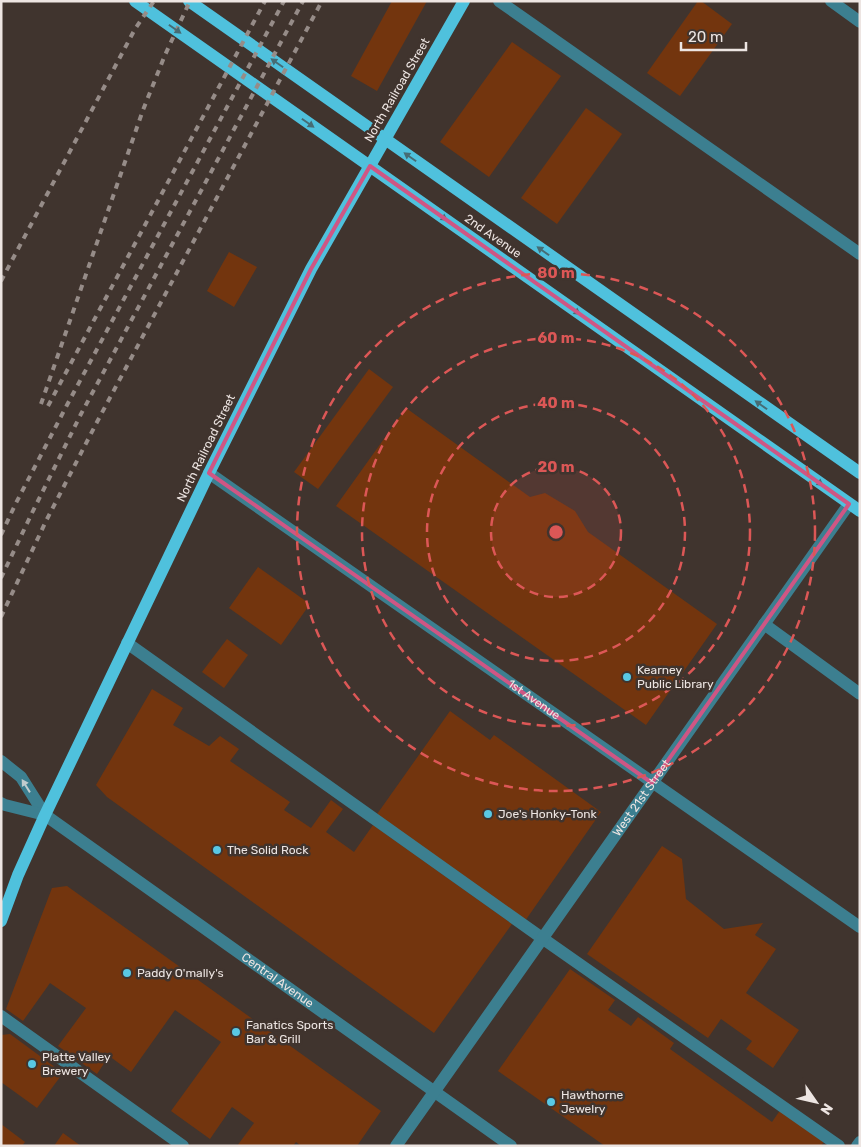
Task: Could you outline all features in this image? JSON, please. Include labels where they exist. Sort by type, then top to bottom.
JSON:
[{"type":"main road","name":"2nd Avenue","points":[[135,1],[854,508]]},
{"type":"main road","name":"2nd Avenue","points":[[189,1],[860,473]]},
{"type":"main road","name":"North Railroad Street","points":[[1,921],[18,876],[45,815],[209,473],[311,269],[464,1]]},
{"type":"street","points":[[499,1],[860,254]]},
{"type":"street","points":[[830,1],[860,22]]},
{"type":"street","name":"1st Avenue","points":[[209,473],[860,927]]},
{"type":"street","name":"West 21st Street","points":[[396,1146],[764,624],[854,508]]},
{"type":"street","points":[[764,624],[860,694]]},
{"type":"street","points":[[128,643],[542,938],[839,1146]]},
{"type":"street","name":"Central Avenue","points":[[1,761],[21,777],[45,815]]},
{"type":"street","name":"Central Avenue","points":[[1,803],[45,815],[511,1146]]},
{"type":"street","points":[[1,1016],[184,1146]]},
{"type":"street","points":[[858,1146],[860,1142]]},
{"type":"highlighted area","points":[[370,166],[849,504],[652,783],[209,473],[311,269]]},
{"type":"building","points":[[392,1],[427,1],[377,91],[351,76]]},
{"type":"building","points":[[698,1],[701,1],[732,24],[680,96],[647,73]]},
{"type":"building","points":[[512,42],[561,76],[489,177],[440,142]]},
{"type":"building","points":[[586,108],[622,134],[557,224],[521,198]]},
{"type":"building","points":[[229,252],[257,267],[234,307],[207,291]]},
{"type":"building","points":[[369,369],[393,387],[318,489],[294,472]]},
{"type":"building","points":[[406,408],[530,497],[545,493],[575,511],[588,532],[717,624],[646,725],[336,506]]},
{"type":"building","points":[[258,567],[310,604],[281,645],[229,608]]},
{"type":"building","points":[[227,639],[248,655],[224,688],[202,672]]},
{"type":"building","points":[[152,689],[183,708],[173,725],[209,746],[220,736],[239,749],[230,761],[290,802],[284,810],[311,828],[331,800],[343,809],[326,832],[354,852],[373,825],[512,924],[434,1033],[107,797],[96,785]]},
{"type":"building","name":"Joe's Honky-Tonk","points":[[450,711],[490,740],[494,735],[601,812],[525,921],[375,817]]},
{"type":"building","points":[[662,846],[682,859],[686,899],[724,929],[763,923],[755,935],[776,949],[746,993],[799,1030],[773,1068],[746,1049],[752,1041],[721,1019],[708,1038],[587,954]]},
{"type":"building","points":[[67,886],[381,1111],[357,1146],[301,1146],[296,1142],[293,1146],[237,1146],[254,1123],[232,1107],[210,1139],[171,1111],[221,1042],[175,1010],[131,1072],[109,1056],[97,1074],[58,1046],[86,1008],[50,983],[23,1021],[6,1009],[52,888]]},
{"type":"building","points":[[570,969],[615,1000],[608,1010],[631,1026],[638,1017],[674,1043],[670,1049],[772,1122],[781,1109],[825,1140],[821,1146],[605,1146],[498,1071]]},
{"type":"building","points":[[10,1034],[63,1073],[37,1108],[1,1082],[1,1035]]},
{"type":"building","points":[[1,1124],[25,1142],[22,1146],[1,1146]]},
{"type":"building","points":[[63,1133],[81,1146],[54,1146]]},
{"type":"railway","points":[[1,281],[135,29],[154,1]]},
{"type":"railway","points":[[41,404],[143,110],[165,55],[190,1]]},
{"type":"railway","points":[[48,406],[265,1]]},
{"type":"railway","points":[[1,535],[67,405],[284,1]]},
{"type":"railway","points":[[1,578],[81,414],[303,1]]},
{"type":"railway","points":[[1,617],[46,521],[97,422],[322,1]]},
{"type":"place","name":"Kearney Public Library","points":[[627,677]]},
{"type":"place","name":"Joe's Honky-Tonk","points":[[488,814]]},
{"type":"place","name":"The Solid Rock","points":[[217,850]]},
{"type":"place","name":"Paddy O'mally's","points":[[127,973]]},
{"type":"place","name":"Fanatics Sports Bar & Grill","points":[[236,1032]]},
{"type":"place","name":"Platte Valley Brewery","points":[[32,1064]]},
{"type":"place","name":"Hawthorne Jewelry","points":[[551,1102]]}]
